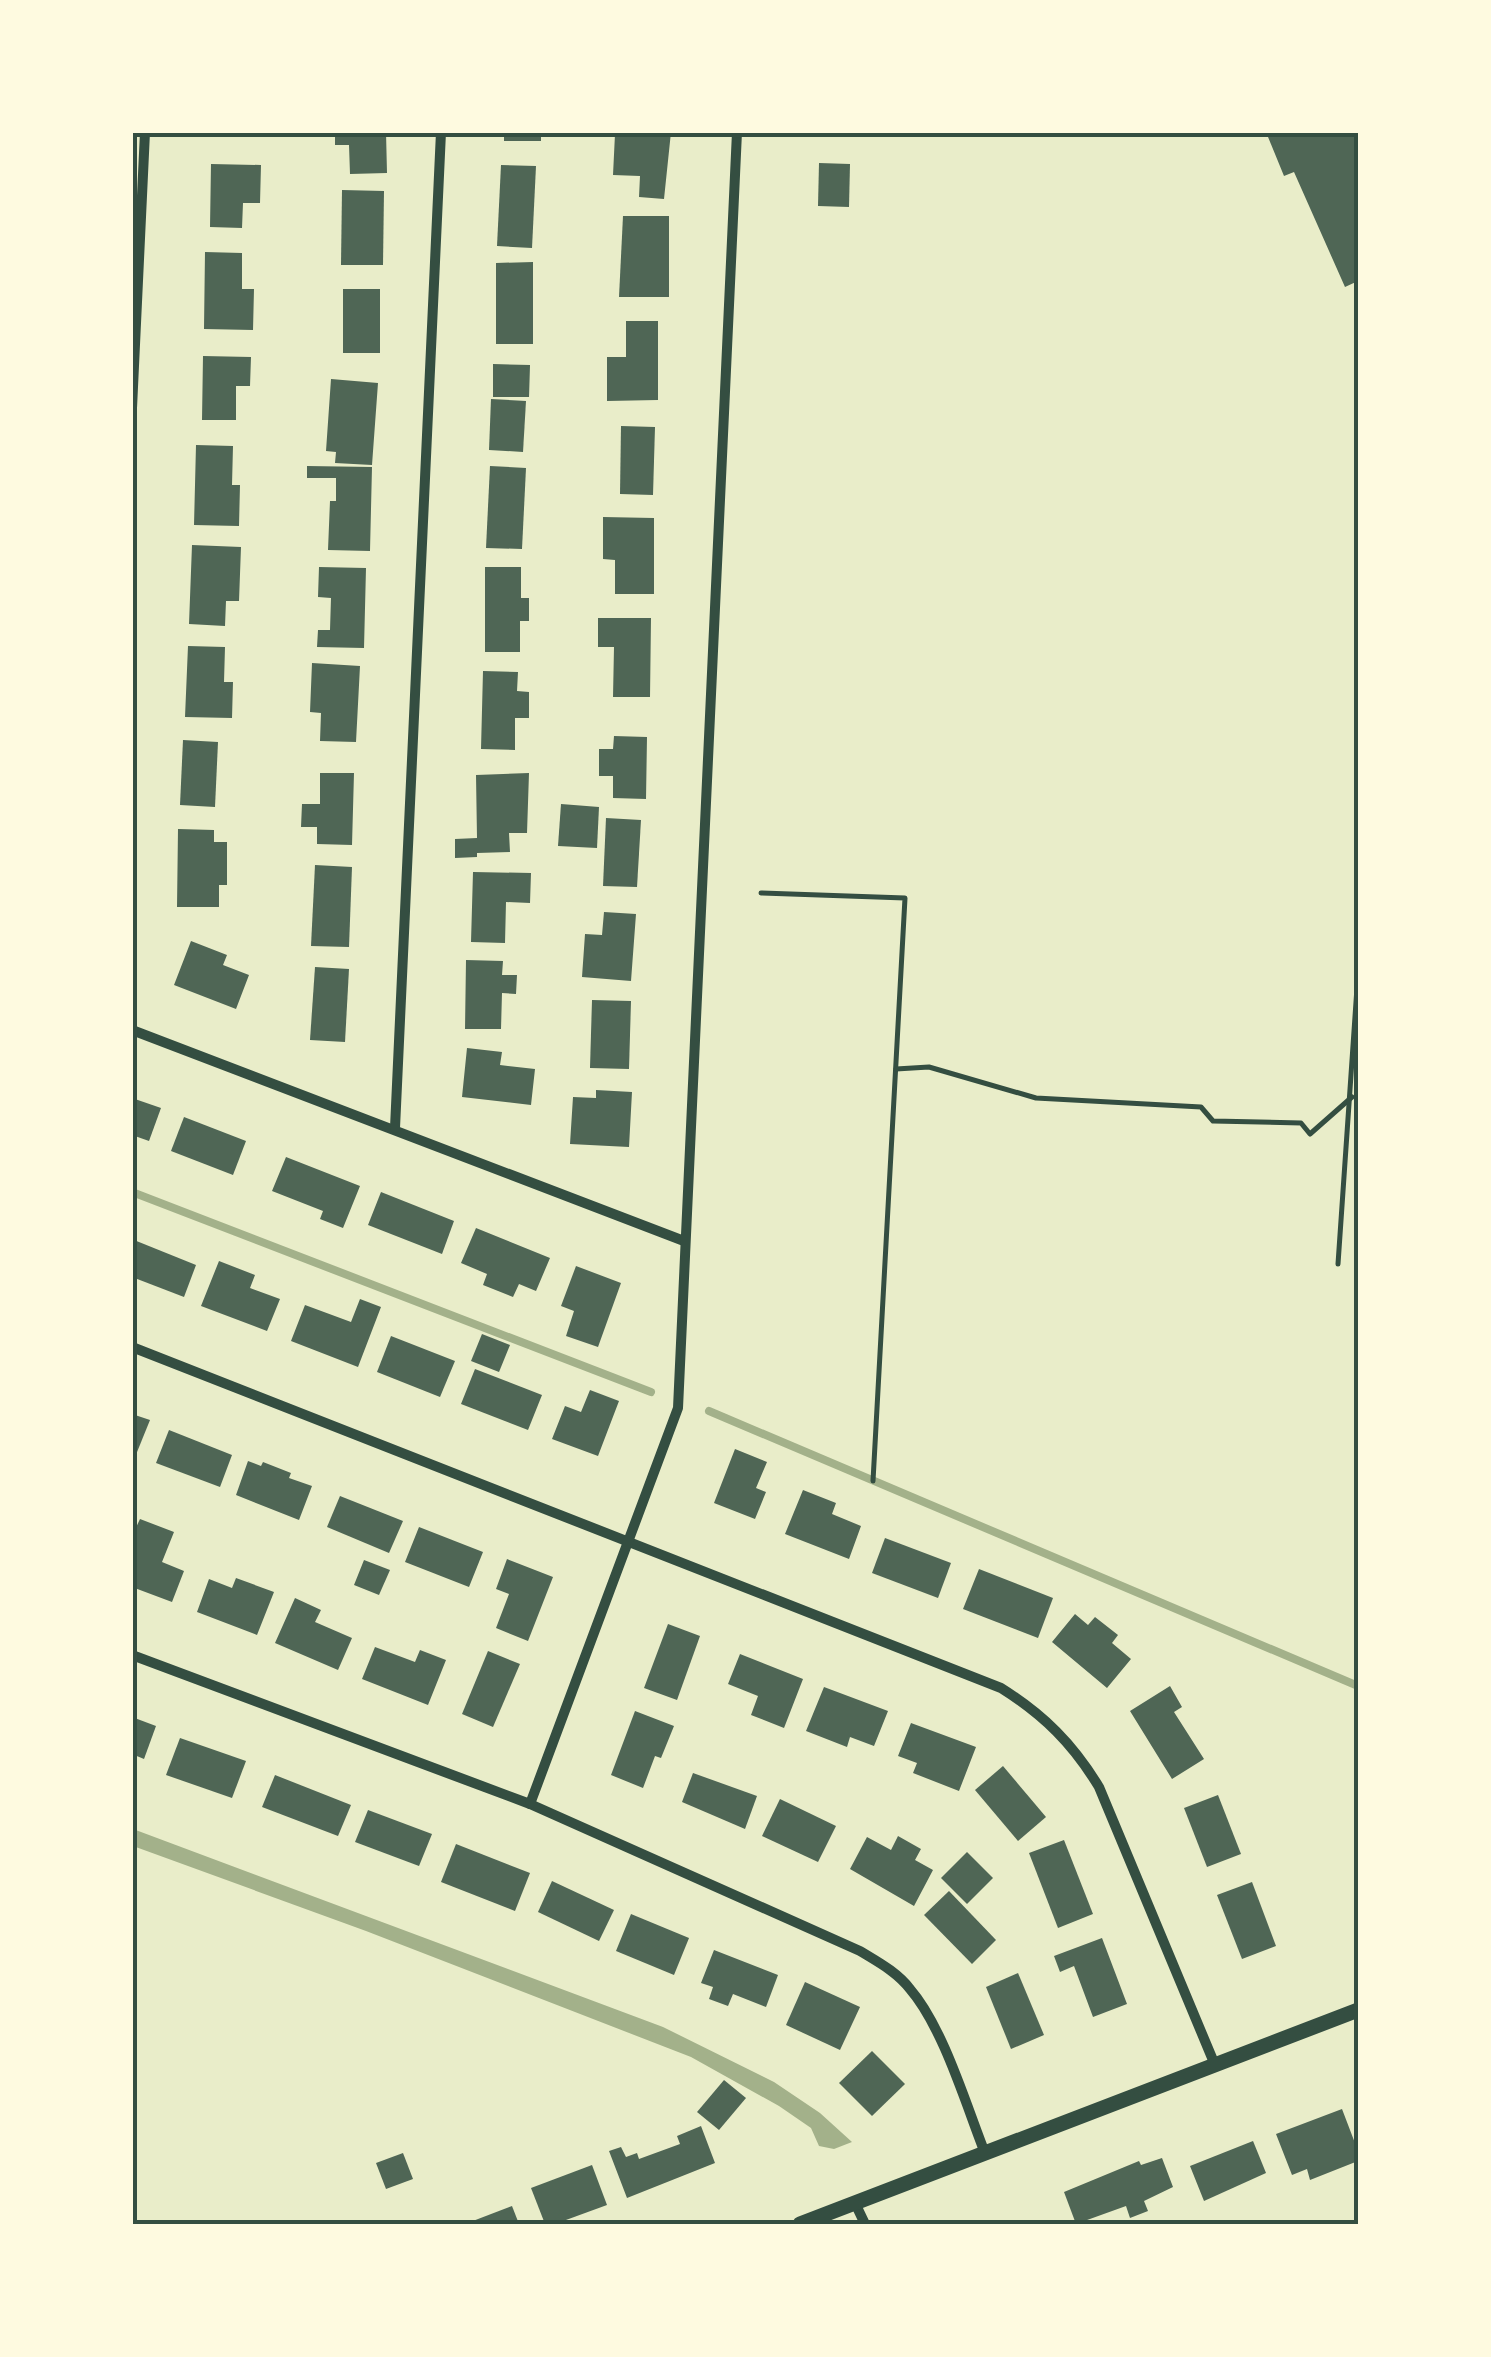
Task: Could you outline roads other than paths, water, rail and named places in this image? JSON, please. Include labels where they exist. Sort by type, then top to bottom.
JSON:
[{"type":"main road","points":[[800,2224],[1358,2010]]},
{"type":"street","points":[[132,408],[145,132]]},
{"type":"street","points":[[395,1128],[442,132]]},
{"type":"street","points":[[530,1804],[678,1408],[737,132]]},
{"type":"street","points":[[132,1030],[684,1241]]},
{"type":"street","points":[[132,1346],[1001,1688],[1032,1707],[1058,1730],[1099,1786],[1215,2064]]},
{"type":"street","points":[[132,1655],[530,1804],[886,1966],[926,2010],[985,2153]]},
{"type":"street","points":[[855,2203],[865,2224]]},
{"type":"waterway","points":[[132,1192],[651,1392]]},
{"type":"waterway","points":[[709,1411],[1358,1686]]}]
